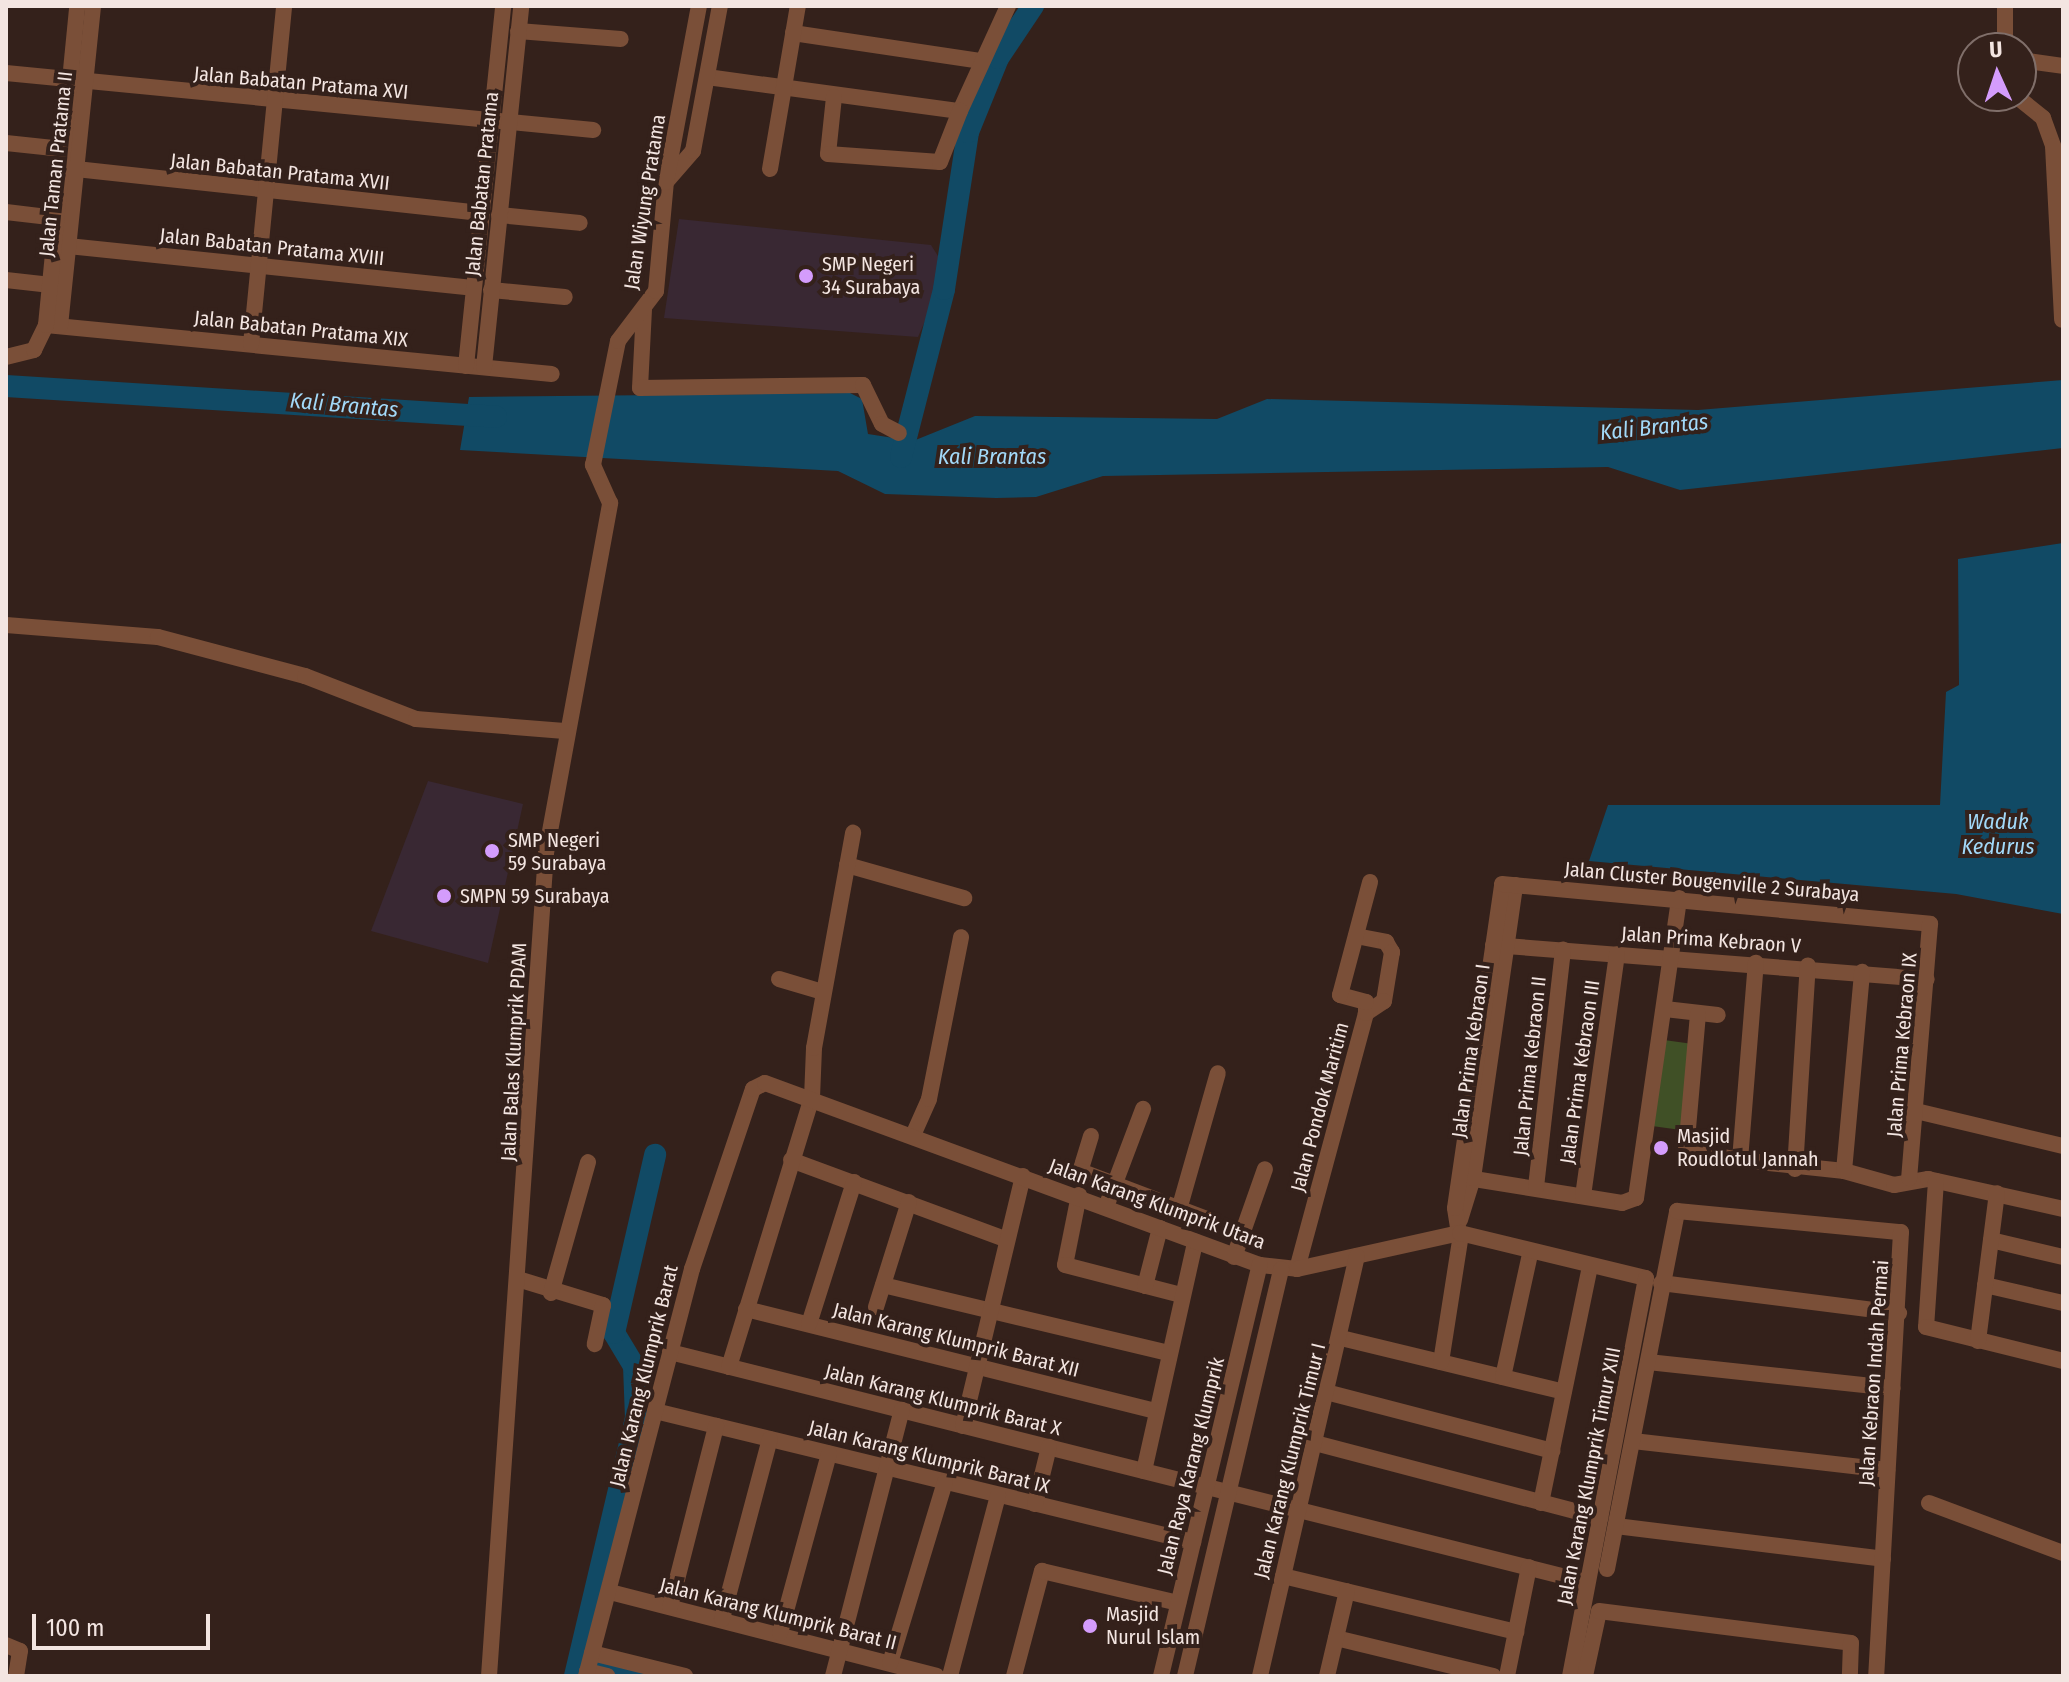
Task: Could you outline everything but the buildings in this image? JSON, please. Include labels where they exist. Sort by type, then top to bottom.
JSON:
[{"type":"street","name":"Jalan Taman Pratama II","points":[[57,286],[68,246],[76,169],[77,6]]},
{"type":"street","name":"Jalan Taman Pratama II","points":[[53,325],[57,286],[56,218],[63,149],[93,6]]},
{"type":"street","points":[[251,344],[275,101],[281,6]]},
{"type":"street","name":"Jalan Babatan Pratama","points":[[466,366],[503,6]]},
{"type":"street","name":"Jalan Babatan Pratama","points":[[484,367],[521,6]]},
{"type":"street","name":"Jalan Wiyung Pratama","points":[[604,391],[621,334],[656,291],[666,182],[699,6]]},
{"type":"street","points":[[666,182],[693,151],[720,6]]},
{"type":"street","points":[[770,169],[798,6]]},
{"type":"street","points":[[834,97],[828,154],[940,162],[980,61],[1008,6]]},
{"type":"street","points":[[2005,6],[2005,32]]},
{"type":"street","points":[[518,31],[621,39]]},
{"type":"street","points":[[793,33],[980,61]]},
{"type":"street","points":[[2037,62],[2063,66]]},
{"type":"street","name":"Jalan Babatan Pratama XVI","points":[[6,73],[593,130]]},
{"type":"street","points":[[707,77],[834,97],[960,111]]},
{"type":"street","points":[[2036,112],[2043,118],[2053,146],[2062,320]]},
{"type":"street","points":[[6,143],[63,149]]},
{"type":"street","name":"Jalan Babatan Pratama XVII","points":[[76,169],[481,213]]},
{"type":"street","points":[[6,212],[56,218]]},
{"type":"street","points":[[499,215],[580,223]]},
{"type":"street","name":"Jalan Babatan Pratama XVIII","points":[[68,246],[473,288]]},
{"type":"street","points":[[6,280],[57,286]]},
{"type":"street","points":[[491,290],[565,297]]},
{"type":"street","points":[[644,309],[640,388],[863,385],[882,424],[899,433]]},
{"type":"street","points":[[6,357],[34,350],[53,325]]},
{"type":"street","name":"Jalan Babatan Pratama XIX","points":[[53,325],[552,374]]},
{"type":"street","name":"Jalan Balas Klumprik PDAM","points":[[489,1676],[521,1280],[546,853],[565,731],[610,503],[593,465],[604,391]]},
{"type":"street","points":[[6,625],[158,637],[305,676],[416,719],[565,731]]},
{"type":"street","points":[[729,1367],[812,1098],[823,992],[853,833]]},
{"type":"street","points":[[847,865],[964,898]]},
{"type":"street","name":"Jalan Pondok Maritim","points":[[1295,1260],[1366,1013],[1366,1002],[1340,996],[1370,882]]},
{"type":"street","name":"Jalan Cluster Bougenville 2 Surabaya","points":[[1507,886],[1679,898],[1924,922]]},
{"type":"street","name":"Jalan Prima Kebraon I","points":[[1441,1362],[1460,1227],[1455,1208],[1468,1177],[1507,886]]},
{"type":"street","points":[[1468,1177],[1622,1203],[1636,1198],[1679,898]]},
{"type":"street","name":"Jalan Prima Kebraon IX","points":[[1923,1179],[1927,979],[1934,929],[1924,922]]},
{"type":"street","points":[[1356,936],[1386,942],[1392,952],[1384,1001],[1366,1013]]},
{"type":"street","points":[[918,1122],[961,937]]},
{"type":"street","name":"Jalan Prima Kebraon V","points":[[1500,946],[1808,965],[1927,979]]},
{"type":"street","name":"Jalan Prima Kebraon II","points":[[1536,1187],[1563,950]]},
{"type":"street","name":"Jalan Prima Kebraon III","points":[[1583,1196],[1617,954]]},
{"type":"street","points":[[1740,1160],[1756,963]]},
{"type":"street","points":[[1795,1169],[1808,965]]},
{"type":"street","points":[[1844,1171],[1862,972]]},
{"type":"street","points":[[779,979],[823,992]]},
{"type":"street","points":[[1665,1009],[1718,1015]]},
{"type":"street","points":[[1698,1014],[1686,1150],[1795,1169],[1844,1171],[1894,1185],[1923,1179],[2063,1209]]},
{"type":"street","points":[[1180,1206],[1218,1073]]},
{"type":"street","name":"Jalan Karang Klumprik Utara","points":[[753,1089],[765,1083],[812,1098],[918,1122],[1023,1176],[1079,1195],[1111,1195],[1160,1228],[1195,1242],[1238,1246],[1260,1265],[1357,1256],[1460,1227],[1530,1254],[1644,1277],[1654,1283],[1899,1313]]},
{"type":"street","name":"Jalan Karang Klumprik Barat","points":[[589,1665],[670,1352],[753,1089]]},
{"type":"street","points":[[1111,1195],[1143,1109]]},
{"type":"street","points":[[1925,1111],[1942,1122],[2063,1146]]},
{"type":"street","points":[[1091,1136],[1079,1170],[1111,1195],[1180,1206],[1210,1220]]},
{"type":"street","points":[[791,1160],[1005,1239]]},
{"type":"street","points":[[551,1293],[588,1162]]},
{"type":"street","points":[[1238,1246],[1265,1169]]},
{"type":"street","points":[[963,1426],[1005,1239],[1023,1176]]},
{"type":"street","points":[[1923,1179],[1925,1323],[1978,1341],[2063,1361]]},
{"type":"street","points":[[809,1324],[854,1182]]},
{"type":"street","points":[[1978,1341],[1997,1193]]},
{"type":"street","points":[[1079,1195],[1065,1265],[1181,1295]]},
{"type":"street","points":[[876,1307],[909,1202]]},
{"type":"street","name":"Jalan Kebraon Indah Permai","points":[[1607,1569],[1648,1362],[1654,1283],[1675,1214],[1683,1209],[1899,1232],[1899,1313],[1876,1676]]},
{"type":"street","points":[[1145,1286],[1160,1228]]},
{"type":"street","points":[[1991,1240],[2063,1257]]},
{"type":"street","points":[[1144,1471],[1195,1242]]},
{"type":"street","points":[[1503,1377],[1530,1254]]},
{"type":"street","name":"Jalan Karang Klumprik Timur I","points":[[1260,1676],[1341,1338],[1357,1256]]},
{"type":"street","name":"Jalan Raya Karang Klumprik","points":[[1185,1676],[1228,1493],[1295,1260]]},
{"type":"street","name":"Jalan Raya Karang Klumprik","points":[[1161,1676],[1260,1265]]},
{"type":"street","points":[[1541,1503],[1590,1266]]},
{"type":"street","points":[[521,1280],[551,1293],[603,1305],[595,1344]]},
{"type":"street","name":"Jalan Karang Klumprik Timur XIII","points":[[1570,1676],[1586,1582],[1654,1283]]},
{"type":"street","points":[[883,1285],[1168,1353]]},
{"type":"street","points":[[1985,1285],[2063,1303]]},
{"type":"street","name":"Jalan Karang Klumprik Barat XII","points":[[746,1309],[1155,1411]]},
{"type":"street","points":[[1341,1338],[1564,1392]]},
{"type":"street","name":"Jalan Karang Klumprik Barat X","points":[[670,1352],[1586,1582]]},
{"type":"street","points":[[1648,1362],[1893,1388]]},
{"type":"street","points":[[1326,1392],[1552,1451]]},
{"type":"street","points":[[833,1676],[902,1410]]},
{"type":"street","name":"Jalan Karang Klumprik Barat IX","points":[[655,1411],[1193,1542]]},
{"type":"street","points":[[670,1607],[716,1426]]},
{"type":"street","points":[[722,1619],[770,1439]]},
{"type":"street","points":[[1633,1441],[1887,1470]]},
{"type":"street","points":[[1315,1443],[1600,1518]]},
{"type":"street","points":[[1035,1504],[1049,1447]]},
{"type":"street","points":[[780,1633],[829,1454]]},
{"type":"street","points":[[890,1663],[945,1482]]},
{"type":"street","points":[[950,1676],[998,1495]]},
{"type":"street","points":[[1929,1503],[2063,1553]]},
{"type":"street","points":[[1616,1526],[1883,1559]]},
{"type":"street","points":[[1507,1676],[1529,1567]]},
{"type":"street","points":[[1014,1676],[1042,1571],[1178,1603]]},
{"type":"street","points":[[1283,1576],[1516,1632]]},
{"type":"street","points":[[1327,1676],[1347,1591]]},
{"type":"street","name":"Jalan Karang Klumprik Barat II","points":[[610,1592],[780,1633],[936,1676]]},
{"type":"street","points":[[1585,1676],[1599,1611],[1851,1643],[1850,1676]]},
{"type":"street","points":[[1336,1638],[1493,1676]]},
{"type":"street","points":[[11,1646],[16,1676]]},
{"type":"street","points":[[589,1665],[607,1676]]},
{"type":"street","points":[[589,1665],[685,1676]]},
{"type":"shaded area","name":"SMP Negeri 34 Surabaya","points":[[679,219],[931,245],[943,264],[940,287],[918,337],[664,318]]},
{"type":"shaded area","name":"SMPN 59 Surabaya","points":[[428,781],[523,804],[488,963],[371,931]]},
{"type":"green space","points":[[1664,1040],[1693,1044],[1681,1130],[1652,1126]]},
{"type":"water","name":"Kali Brantas","points":[[2063,380],[2063,448],[1680,490],[1608,467],[1103,476],[1036,497],[996,498],[885,494],[838,471],[460,450],[469,397],[850,393],[862,399],[868,434],[913,441],[975,416],[1217,419],[1267,399],[1698,410]]},
{"type":"water","name":"Waduk Kedurus","points":[[2063,543],[2063,914],[1956,894],[1589,861],[1608,805],[1940,805],[1946,692],[1959,685],[1958,559]]},
{"type":"waterway","points":[[901,457],[944,289],[968,132],[998,58],[1033,6]]},
{"type":"waterway","name":"Kali Brantas","points":[[6,386],[496,417]]},
{"type":"waterway","points":[[575,1676],[636,1418],[634,1366],[614,1333],[655,1155]]},
{"type":"waterway","points":[[580,1659],[651,1676]]},
{"type":"place","name":"SMP Negeri 34 Surabaya","points":[[806,276]]},
{"type":"place","name":"SMP Negeri 59 Surabaya","points":[[492,851]]},
{"type":"place","name":"SMPN 59 Surabaya","points":[[444,896]]},
{"type":"place","name":"Masjid Roudlotul Jannah","points":[[1661,1148]]},
{"type":"place","name":"Masjid Nurul Islam","points":[[1090,1626]]}]
